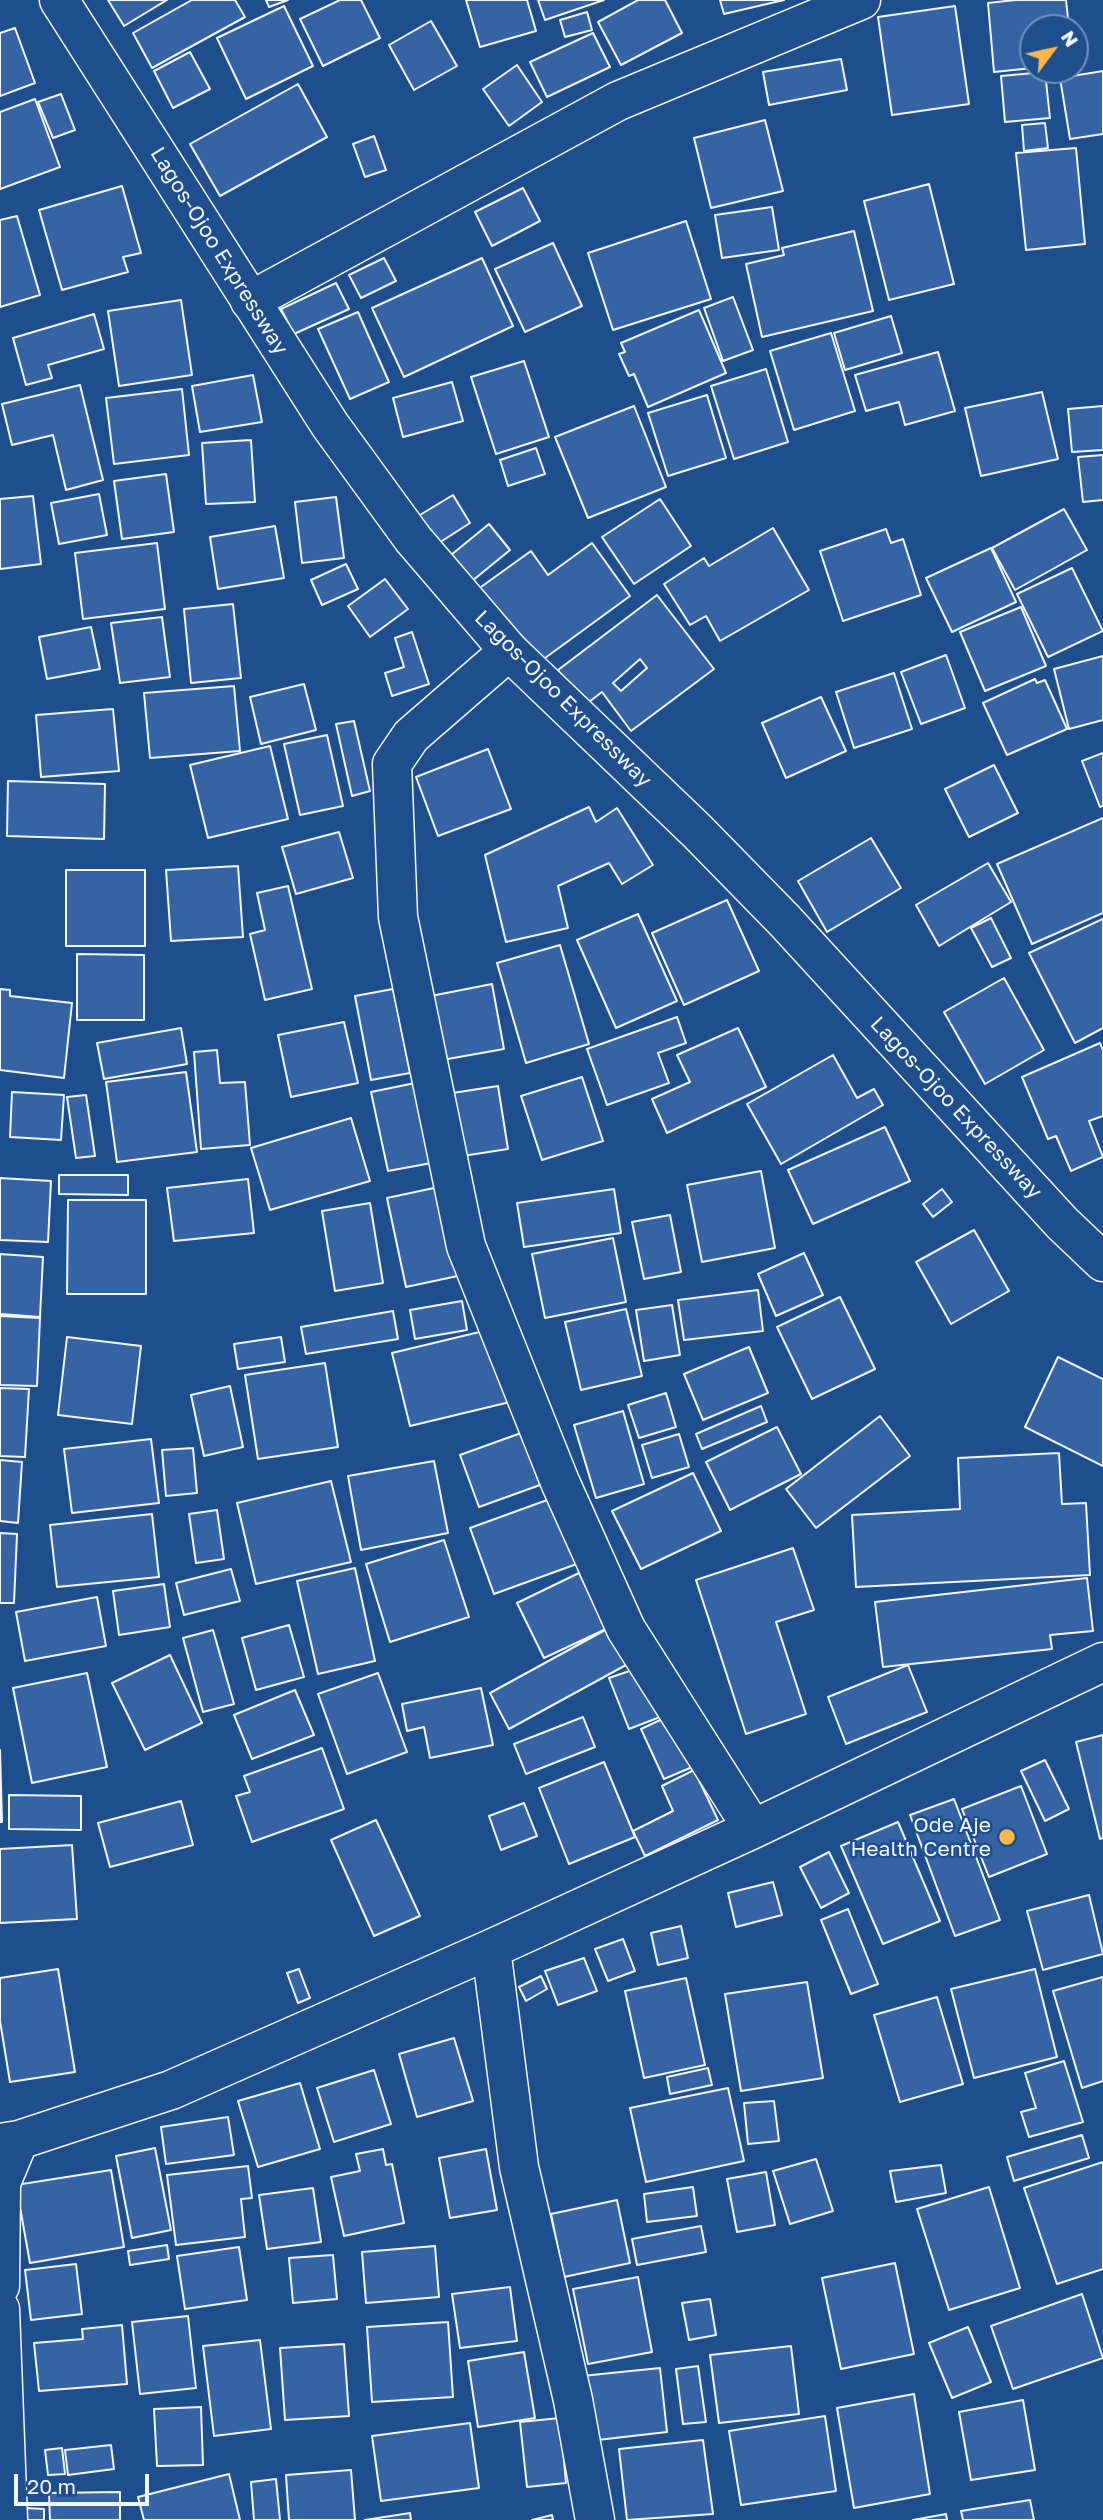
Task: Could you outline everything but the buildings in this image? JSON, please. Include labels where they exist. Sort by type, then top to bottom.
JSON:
[{"type":"street","name":"Lagos-Ojoo Expressway","points":[[60,0],[330,425],[406,529],[509,651],[697,831],[785,921],[1062,1223],[1103,1262]]},
{"type":"street","points":[[250,301],[618,101],[861,0]]},
{"type":"street","points":[[509,651],[411,736],[392,764],[398,917],[460,1218],[466,1246],[560,1482],[626,1629],[753,1829]]},
{"type":"street","points":[[0,2286],[1,2183],[10,2142],[171,2090],[491,1949],[753,1829],[1103,1662]]},
{"type":"street","points":[[491,1949],[519,2167],[573,2400],[595,2520]]},
{"type":"street","points":[[0,2309],[8,2520]]},
{"type":"place","name":"Ode Aje Health Centre","points":[[1007,1837]]}]
